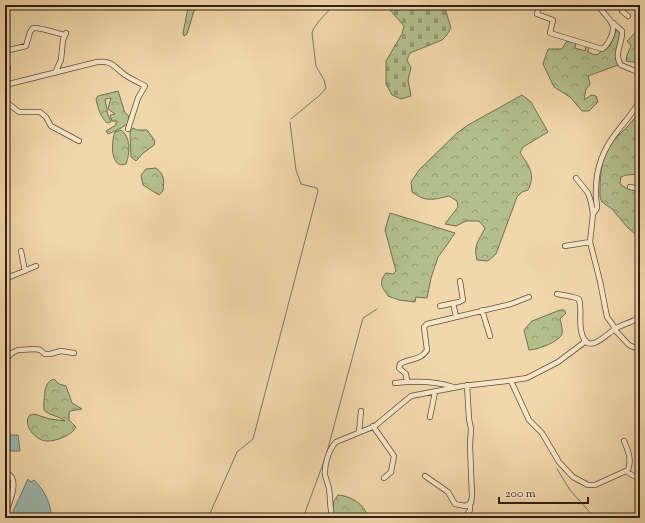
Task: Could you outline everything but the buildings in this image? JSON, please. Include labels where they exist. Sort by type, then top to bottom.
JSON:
[{"type":"street","points":[[539,5],[537,14],[553,20],[550,32],[599,48],[605,48],[614,33],[613,23]]},
{"type":"street","points":[[598,5],[622,31],[618,53],[619,63],[640,73]]},
{"type":"street","points":[[626,5],[622,11],[628,16]]},
{"type":"street","points":[[5,51],[26,46],[30,32],[33,28],[41,28],[51,32],[65,34],[61,60],[55,73]]},
{"type":"street","points":[[5,85],[105,61],[110,63],[125,75],[145,86],[138,98],[128,129]]},
{"type":"street","points":[[593,214],[597,208],[597,178],[603,154],[609,143],[630,116],[640,100]]},
{"type":"street","points":[[5,102],[19,112],[40,112],[46,117],[52,126],[79,141]]},
{"type":"street","points":[[576,178],[588,193],[591,202],[593,214],[590,242],[606,313],[616,331],[629,345],[640,350]]},
{"type":"street","points":[[630,187],[640,189]]},
{"type":"street","points":[[565,246],[590,242]]},
{"type":"street","points":[[21,251],[25,271]]},
{"type":"street","points":[[5,279],[36,266]]},
{"type":"street","points":[[440,306],[463,300],[460,281]]},
{"type":"street","points":[[557,294],[573,297],[579,300],[581,332],[586,341],[589,343],[597,343],[615,329],[640,317]]},
{"type":"street","points":[[407,382],[406,374],[400,368],[400,364],[422,357],[425,354],[427,350],[424,330],[425,325],[456,316],[511,304],[530,297]]},
{"type":"street","points":[[453,303],[456,316]]},
{"type":"street","points":[[482,310],[490,336]]},
{"type":"street","points":[[333,518],[330,508],[329,490],[325,472],[332,446],[336,442],[379,423],[411,396],[467,385],[512,381],[527,378],[558,362],[586,341]]},
{"type":"street","points":[[5,360],[12,353],[18,350],[40,350],[46,354],[61,351],[74,353]]},
{"type":"street","points":[[512,381],[529,420],[542,433],[559,462],[573,477],[588,485],[595,485],[627,472],[630,467],[630,461],[624,441]]},
{"type":"street","points":[[394,383],[407,382],[444,384],[454,388]]},
{"type":"street","points":[[465,518],[470,510],[472,496],[470,445],[471,429],[468,419],[467,385]]},
{"type":"street","points":[[430,417],[435,392]]},
{"type":"street","points":[[359,432],[360,411]]},
{"type":"street","points":[[373,426],[394,456],[391,472],[384,478]]},
{"type":"street","points":[[5,471],[12,477],[13,488],[5,515]]},
{"type":"street","points":[[627,472],[634,476],[640,477]]},
{"type":"street","points":[[426,476],[448,492],[455,504],[465,506],[470,503]]},
{"type":"green space","points":[[186,5],[198,5],[194,11],[187,34],[184,36],[183,33],[188,8]]},
{"type":"green space","points":[[390,5],[444,5],[451,28],[442,40],[410,53],[407,60],[411,68],[408,80],[411,96],[401,99],[392,95],[386,84],[386,61],[402,34],[404,26],[390,10]]},
{"type":"green space","points":[[617,28],[620,34],[616,51],[618,65],[588,76],[590,84],[586,89],[584,100],[591,95],[596,96],[598,102],[589,111],[582,111],[570,97],[554,87],[543,64],[548,49],[562,49],[567,41],[576,43],[575,48],[585,51],[586,46],[589,47],[588,52],[595,55],[599,54],[610,46]]},
{"type":"green space","points":[[640,28],[640,63],[626,61],[631,46],[627,41]]},
{"type":"green space","points":[[118,91],[125,113],[128,115],[130,121],[123,127],[108,134],[106,131],[116,125],[116,121],[112,121],[110,115],[115,114],[108,109],[111,98],[105,99],[111,122],[107,123],[101,115],[96,99],[98,96]]},
{"type":"green space","points":[[522,95],[531,102],[548,132],[523,147],[520,153],[530,170],[531,175],[528,190],[522,192],[517,197],[496,254],[488,261],[477,260],[476,246],[485,228],[479,221],[466,221],[456,226],[445,224],[458,207],[457,201],[449,196],[425,199],[412,192],[411,182],[419,170],[457,133],[468,125]]},
{"type":"green space","points":[[640,111],[640,174],[621,177],[620,184],[626,188],[640,190],[640,205],[637,205],[638,216],[640,216],[640,236],[628,228],[612,209],[602,202],[600,197],[600,183],[602,162],[610,144],[629,125]]},
{"type":"green space","points":[[133,128],[137,130],[147,130],[155,141],[154,145],[142,154],[136,161],[131,157],[130,132]]},
{"type":"green space","points":[[121,130],[127,137],[129,150],[126,164],[121,165],[114,159],[113,142],[115,132]]},
{"type":"green space","points":[[156,168],[161,173],[164,181],[163,191],[159,195],[143,185],[141,175],[146,169]]},
{"type":"green space","points":[[390,213],[455,233],[438,257],[431,278],[427,298],[416,297],[415,302],[399,300],[388,296],[382,285],[382,280],[386,273],[393,274],[396,271],[385,230]]},
{"type":"green space","points":[[560,310],[564,310],[566,313],[560,319],[562,334],[560,337],[547,345],[529,350],[524,330],[532,321]]},
{"type":"green space","points":[[54,379],[59,384],[66,386],[72,403],[82,409],[70,411],[69,413],[69,420],[76,427],[71,433],[56,440],[44,441],[35,436],[27,423],[30,415],[34,414],[50,419],[65,421],[47,413],[44,409],[47,385]]},
{"type":"green space","points":[[338,495],[348,497],[361,505],[368,518],[354,518],[352,515],[346,518],[335,518],[332,511],[334,501]]},
{"type":"water","points":[[10,435],[18,435],[20,451],[7,451],[7,437]]},
{"type":"water","points":[[28,479],[31,482],[34,480],[41,488],[50,507],[52,518],[10,518]]},
{"type":"waterway","points":[[291,119],[320,95],[326,88],[324,80],[316,66],[312,33],[316,25],[328,12],[332,5]]},
{"type":"waterway","points":[[208,518],[237,452],[253,439],[318,191],[317,188],[301,184],[296,170],[290,122]]},
{"type":"waterway","points":[[327,452],[363,318],[377,309]]},
{"type":"waterway","points":[[303,518],[324,461]]},
{"type":"waterway","points":[[557,469],[570,490],[595,518]]},
{"type":"waterway","points":[[582,518],[590,514]]}]
